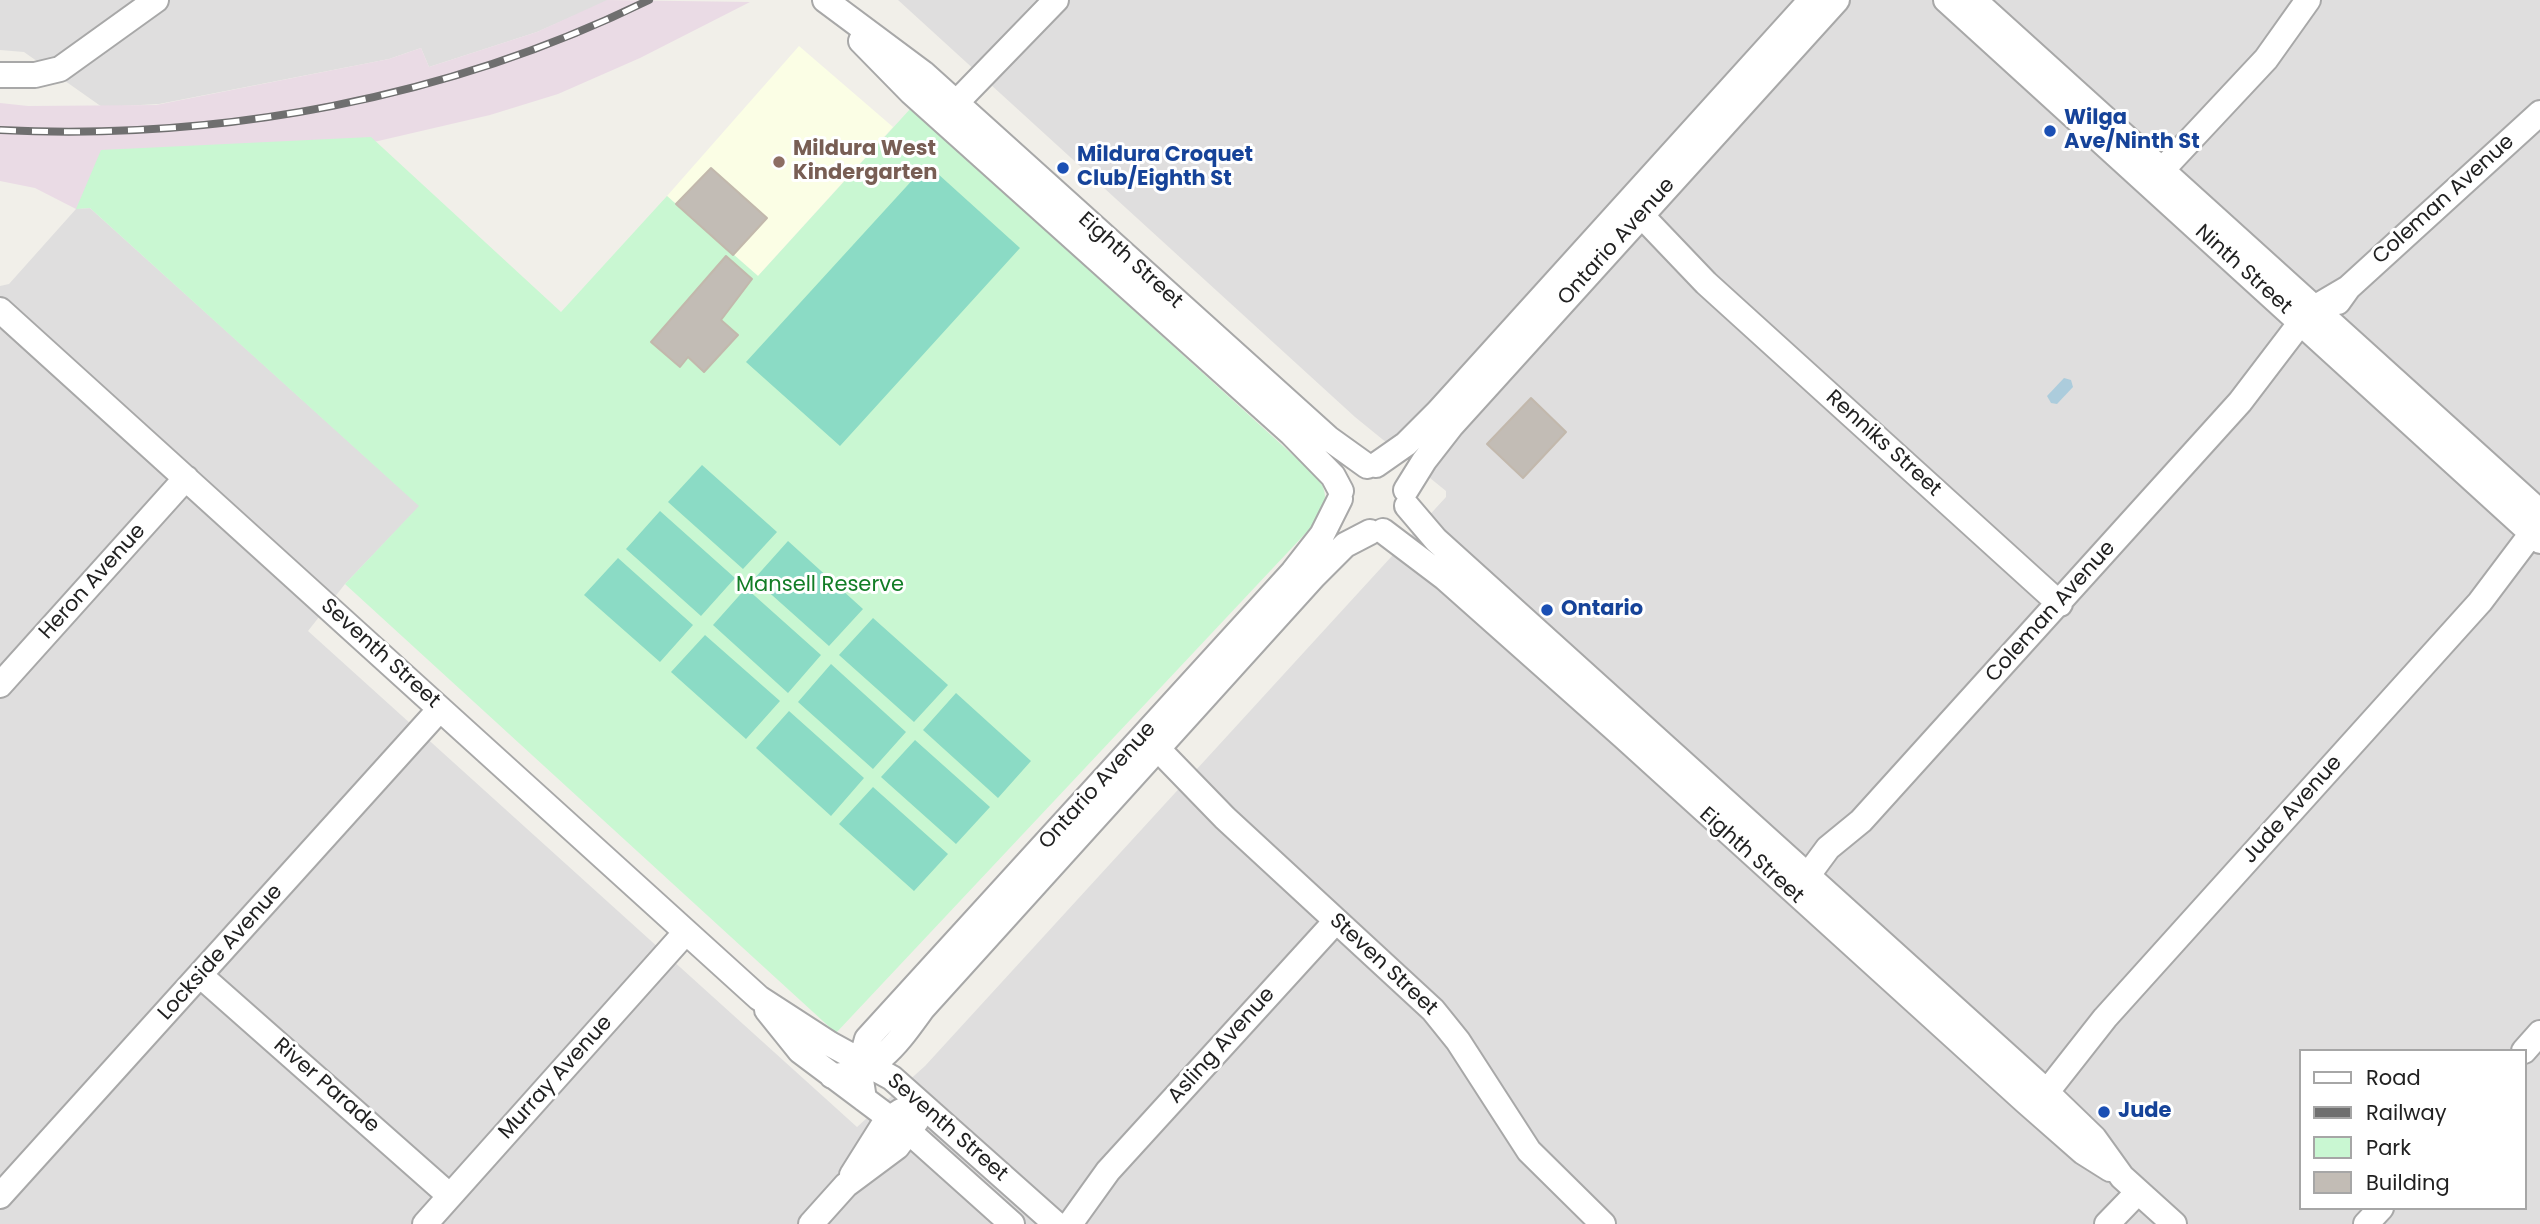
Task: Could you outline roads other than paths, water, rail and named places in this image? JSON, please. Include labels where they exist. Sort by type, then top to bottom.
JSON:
[{"type":"street","points":[[101,38],[127,0]]},
{"type":"street","points":[[0,75],[49,74],[75,61],[101,38],[156,0]]},
{"type":"street","points":[[961,107],[1000,71],[1027,33],[1056,0]]},
{"type":"street","name":"Ontario Avenue","points":[[1372,465],[1406,443],[1438,412],[1811,0]]},
{"type":"street","name":"Ontario Avenue","points":[[1407,498],[1423,461],[1452,425],[1837,0]]},
{"type":"street","name":"Ninth Street","points":[[1946,0],[2314,321]]},
{"type":"street","name":"Ninth Street","points":[[1974,0],[2163,170],[2314,321],[2538,532]]},
{"type":"street","points":[[2163,170],[2266,59],[2308,0]]},
{"type":"street","name":"Eighth Street","points":[[827,1],[913,65],[1318,430],[1372,465]]},
{"type":"street","name":"Eighth Street","points":[[827,1],[853,33],[912,92],[1291,433],[1333,476],[1341,495]]},
{"type":"street","name":"Coleman Avenue","points":[[1805,884],[1828,848],[1861,821],[2314,321],[2540,113]]},
{"type":"street","name":"Renniks Street","points":[[1637,221],[2060,604]]},
{"type":"street","name":"Seventh Street","points":[[0,310],[759,998],[923,1104],[1057,1223]]},
{"type":"street","points":[[1372,465],[1395,473],[1407,498],[1398,521],[1377,531],[1353,524],[1346,517],[1341,495],[1350,475],[1372,465]]},
{"type":"street","name":"Heron Avenue","points":[[0,685],[186,478]]},
{"type":"street","name":"Ontario Avenue","points":[[1149,750],[1322,535],[1341,495]]},
{"type":"street","name":"Eighth Street","points":[[1407,498],[1436,540],[1805,884],[2035,1092],[2094,1138],[2130,1185],[2174,1224]]},
{"type":"street","name":"Ontario Avenue","points":[[864,1065],[867,1039],[1345,545],[1377,531]]},
{"type":"street","name":"Eighth Street","points":[[1377,531],[1465,596],[1805,884]]},
{"type":"street","name":"Jude Avenue","points":[[2035,1092],[2480,602],[2538,532]]},
{"type":"street","name":"Lockside Avenue","points":[[0,1196],[440,709]]},
{"type":"street","name":"Steven Street","points":[[1149,750],[1433,1010],[1458,1041],[1529,1151],[1603,1224]]},
{"type":"street","name":"Asling Avenue","points":[[1057,1223],[1108,1171],[1336,921]]},
{"type":"street","name":"Murray Avenue","points":[[425,1224],[686,932]]},
{"type":"street","name":"River Parade","points":[[201,976],[450,1196]]},
{"type":"street","name":"Seventh Street","points":[[759,998],[781,1031],[832,1076],[910,1134],[1012,1224]]},
{"type":"street","points":[[2526,1049],[2540,1033]]},
{"type":"street","points":[[832,1076],[864,1065],[864,1099]]},
{"type":"street","points":[[811,1224],[846,1185],[889,1118],[900,1111],[923,1104]]},
{"type":"street","points":[[846,1185],[898,1147],[910,1134],[923,1104]]},
{"type":"street","points":[[2107,1224],[2130,1185]]},
{"type":"street","points":[[2366,1224],[2379,1210]]},
{"type":"water","points":[[2064,378],[2071,380],[2073,387],[2057,404],[2051,403],[2047,396]]},
{"type":"railway","points":[[0,130],[83,132],[167,128],[250,120],[333,106],[414,87],[494,63],[573,34],[649,0]]},
{"type":"place","name":"Wilga Ave/Ninth St","points":[[2050,131]]},
{"type":"place","name":"Mildura West Kindergarten","points":[[779,162]]},
{"type":"place","name":"Mildura Croquet Club/Eighth St","points":[[1063,168]]},
{"type":"place","name":"Ontario","points":[[1547,610]]},
{"type":"place","name":"Jude","points":[[2104,1112]]},
{"type":"park label","name":"Mansell Reserve","points":[[820,586]]}]
